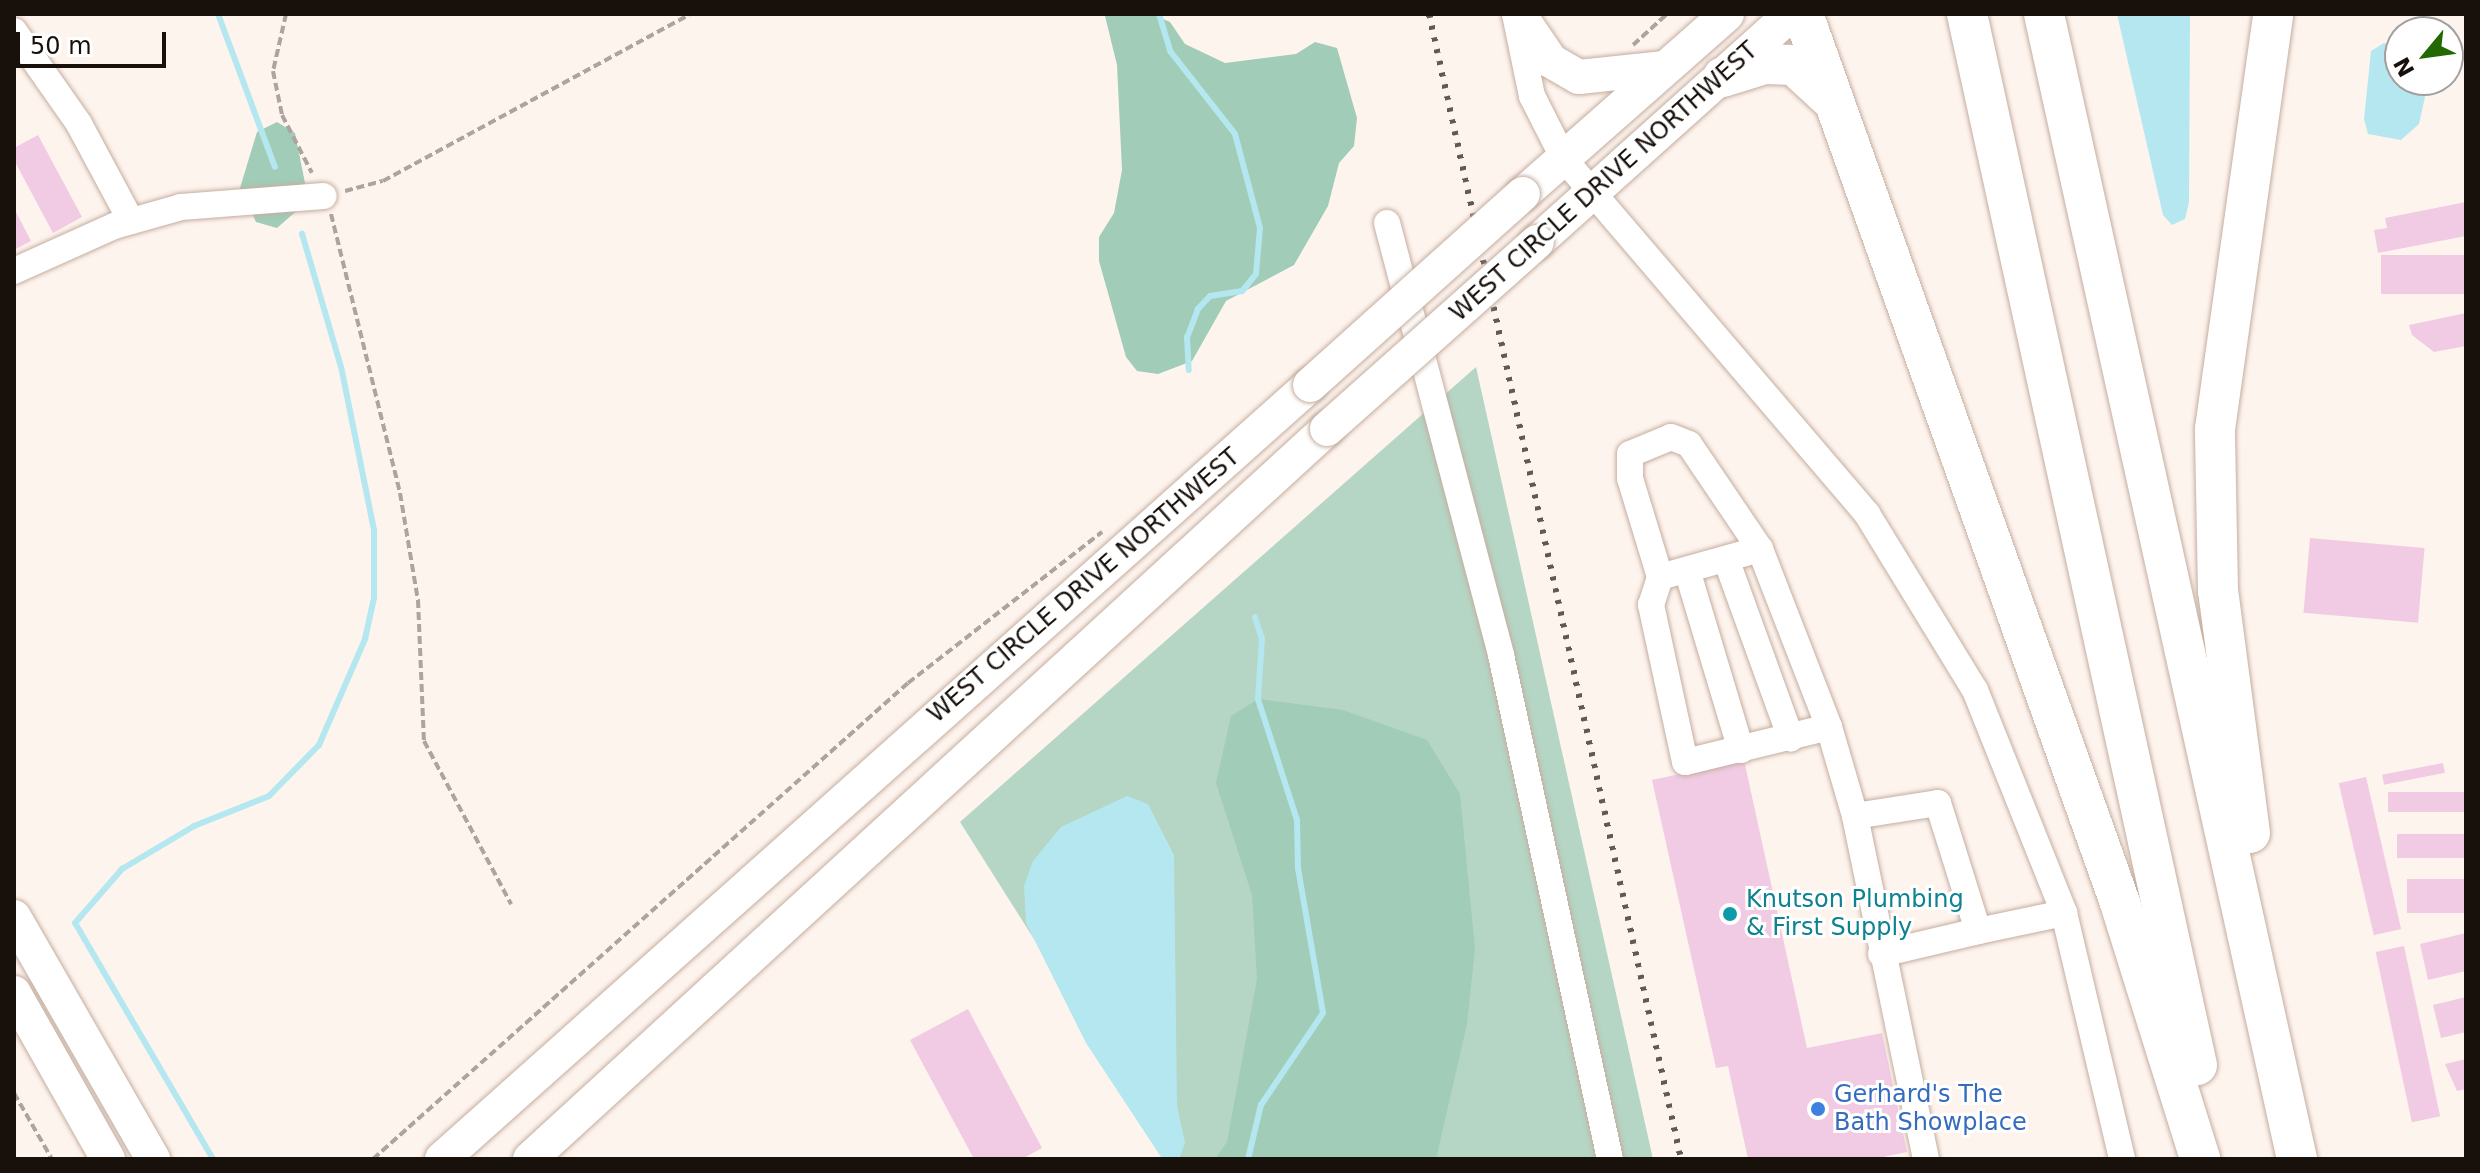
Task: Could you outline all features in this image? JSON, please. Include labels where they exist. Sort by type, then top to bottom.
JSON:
[{"type":"highway","points":[[1803,14],[1841,111],[2120,903],[2200,1159]]},
{"type":"highway","points":[[1967,14],[2217,1159]]},
{"type":"highway","points":[[2044,14],[2295,1149]]},
{"type":"highway","points":[[2273,14],[2224,325],[2214,510],[2228,678],[2295,1149]]},
{"type":"highway","points":[[1723,77],[1794,65],[1841,111]]},
{"type":"main road","points":[[1517,14],[1551,61],[1579,77],[1615,79],[1668,67]]},
{"type":"main road","name":"WEST CIRCLE DRIVE NORTHWEST","points":[[442,1159],[1727,14]]},
{"type":"main road","name":"WEST CIRCLE DRIVE NORTHWEST","points":[[530,1159],[1327,429],[1791,14]]},
{"type":"main road","points":[[14,917],[153,1159]]},
{"type":"main road","points":[[14,993],[108,1159]]},
{"type":"street","points":[[1517,14],[1532,96],[1564,159],[1843,483],[1910,576],[1998,738],[2064,913],[2122,1159]]},
{"type":"street","points":[[14,31],[79,124],[131,221]]},
{"type":"street","points":[[14,271],[131,221],[234,198],[324,196]]},
{"type":"street","points":[[1387,223],[1501,655],[1610,1159]]},
{"type":"street","points":[[1829,727],[1791,739],[1685,762],[1651,605],[1660,577],[1630,478],[1630,454],[1671,437],[1689,444],[1760,549],[1829,727],[1855,816],[1881,954],[1926,1159]]},
{"type":"street","points":[[1660,577],[1760,549]]},
{"type":"street","points":[[1726,559],[1791,739]]},
{"type":"street","points":[[1687,570],[1741,750]]},
{"type":"street","points":[[1855,816],[1938,803],[1978,931]]},
{"type":"street","points":[[1881,954],[2064,913]]},
{"type":"path","points":[[286,14],[273,48],[276,92],[324,196],[400,493],[418,600],[424,741],[511,904]]},
{"type":"path","points":[[324,196],[383,181],[691,14]]},
{"type":"path","points":[[1621,54],[1667,14]]},
{"type":"path","points":[[373,1159],[908,683],[1106,530]]},
{"type":"path","points":[[14,1093],[52,1159]]},
{"type":"green space","points":[[1152,14],[1170,22],[1185,44],[1225,63],[1296,54],[1315,42],[1337,48],[1357,118],[1354,146],[1339,163],[1328,206],[1294,265],[1226,301],[1192,361],[1158,374],[1137,371],[1126,357],[1099,261],[1099,237],[1114,213],[1122,170],[1117,65],[1105,16]]},
{"type":"green space","points":[[277,122],[295,133],[305,183],[301,207],[277,228],[256,222],[240,188],[257,132]]},
{"type":"green space","points":[[1476,367],[1653,1159],[1173,1159],[960,822]]},
{"type":"green space","points":[[1258,699],[1343,710],[1427,740],[1460,794],[1475,949],[1467,1024],[1436,1159],[1215,1159],[1227,1142],[1257,979],[1252,895],[1216,783],[1231,716]]},
{"type":"water","points":[[2117,14],[2190,14],[2189,202],[2185,219],[2172,225],[2163,215]]},
{"type":"water","points":[[2384,43],[2384,96],[2425,96],[2419,124],[2401,140],[2368,134],[2364,119],[2371,51]]},
{"type":"water","points":[[1127,796],[1148,804],[1174,855],[1177,1105],[1185,1143],[1179,1159],[1161,1157],[1086,1043],[1026,923],[1024,886],[1033,861],[1061,827]]},
{"type":"building","points":[[38,135],[82,217],[53,233],[14,160],[14,148]]},
{"type":"building","points":[[2466,202],[2466,236],[2378,253],[2374,230],[2387,228],[2385,218]]},
{"type":"building","points":[[14,208],[31,241],[14,250]]},
{"type":"building","points":[[2381,255],[2466,255],[2466,294],[2381,294]]},
{"type":"building","points":[[2466,313],[2466,346],[2434,352],[2412,335],[2409,325]]},
{"type":"building","points":[[2310,538],[2425,548],[2418,623],[2303,613]]},
{"type":"building","name":"Knutson Plumbing & First Supply","points":[[1744,760],[1807,1048],[1882,1033],[1907,1152],[1874,1159],[1748,1159],[1728,1066],[1716,1068],[1652,780]]},
{"type":"building","points":[[2443,763],[2445,773],[2384,785],[2382,775]]},
{"type":"building","points":[[2366,777],[2401,929],[2374,935],[2339,783]]},
{"type":"building","points":[[2388,792],[2466,792],[2466,812],[2388,812]]},
{"type":"building","points":[[2397,834],[2466,834],[2466,858],[2397,858]]},
{"type":"building","points":[[2407,879],[2466,879],[2466,913],[2407,913]]},
{"type":"building","points":[[2466,933],[2466,971],[2428,980],[2420,944]]},
{"type":"building","points":[[2404,946],[2440,1116],[2412,1122],[2376,952]]},
{"type":"building","points":[[2466,997],[2466,1032],[2441,1038],[2433,1005]]},
{"type":"building","points":[[968,1009],[1042,1148],[1022,1159],[974,1159],[910,1040]]},
{"type":"building","points":[[2466,1059],[2466,1089],[2457,1091],[2445,1064]]},
{"type":"waterway","points":[[218,14],[275,167]]},
{"type":"waterway","points":[[1159,14],[1170,51],[1235,134],[1260,228],[1256,274],[1242,291],[1210,296],[1198,309],[1187,337],[1189,370]]},
{"type":"waterway","points":[[213,1159],[75,923],[122,869],[194,826],[269,796],[319,745],[365,639],[374,598],[374,530],[341,367],[302,234]]},
{"type":"waterway","points":[[1248,1159],[1261,1105],[1323,1013],[1298,868],[1297,820],[1258,699],[1262,639],[1255,617]]},
{"type":"railway","points":[[1429,14],[1681,1159]]},
{"type":"place","name":"Knutson Plumbing & First Supply","points":[[1730,914]]},
{"type":"place","name":"Gerhard's The Bath Showplace","points":[[1818,1109]]}]
